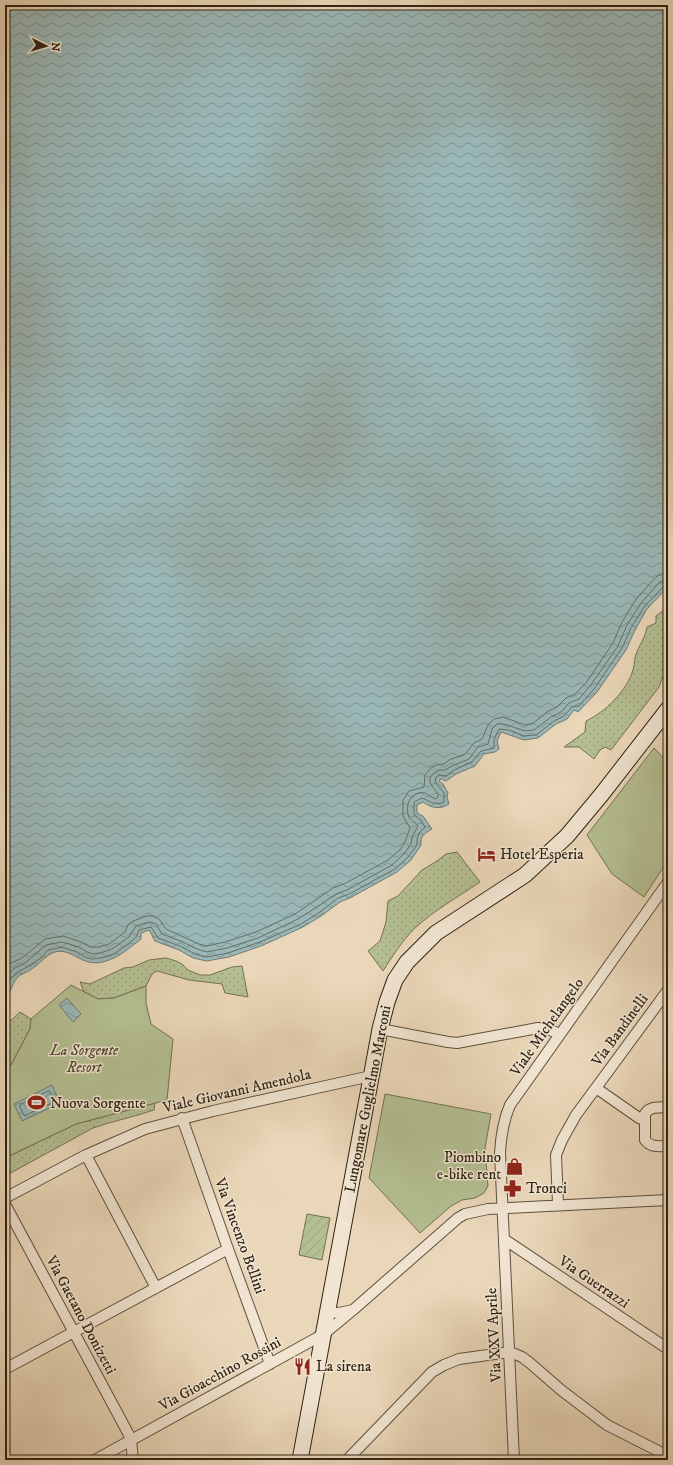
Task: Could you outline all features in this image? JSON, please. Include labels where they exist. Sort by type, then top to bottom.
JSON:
[{"type":"street","name":"Lungomare Guglielmo Marconi","points":[[300,1460],[380,1029],[387,1002],[395,980],[407,962],[436,933],[525,875],[568,836],[668,709]]},
{"type":"street","name":"Viale Michelangelo","points":[[502,1208],[500,1135],[504,1119],[510,1105],[668,882]]},
{"type":"street","name":"Via Bandinelli","points":[[558,1204],[557,1149],[576,1115],[668,990]]},
{"type":"street","points":[[380,1029],[457,1043],[538,1028],[547,1029],[560,1034]]},
{"type":"street","name":"Viale Giovanni Amendola","points":[[5,1198],[86,1155],[145,1129],[182,1118],[371,1076]]},
{"type":"street","name":"Via Bandinelli","points":[[596,1088],[639,1118],[645,1120]]},
{"type":"street","points":[[668,1108],[651,1108],[645,1114],[645,1140],[647,1143],[656,1146],[668,1146]]},
{"type":"street","name":"Via Vincenzo Bellini","points":[[182,1118],[270,1364]]},
{"type":"street","points":[[86,1155],[156,1288]]},
{"type":"street","name":"Via Gioacchino Rossini","points":[[95,1460],[324,1334],[458,1218],[472,1212],[488,1208],[668,1200]]},
{"type":"street","name":"Via Gaetano Donizetti","points":[[5,1204],[131,1440]]},
{"type":"street","name":"Via XXV Aprile","points":[[502,1208],[514,1460]]},
{"type":"street","name":"Via Guerrazzi","points":[[504,1239],[668,1349]]},
{"type":"street","points":[[5,1369],[228,1249]]},
{"type":"street","points":[[328,1312],[339,1313],[353,1310]]},
{"type":"street","points":[[347,1460],[432,1372],[458,1359],[510,1352],[522,1357],[530,1363],[561,1390],[607,1425],[668,1456]]},
{"type":"street","points":[[131,1440],[133,1460]]},
{"type":"green space","points":[[668,604],[668,663],[659,687],[611,750],[605,747],[600,750],[594,759],[579,747],[564,747],[585,732],[586,721],[601,712],[621,693],[626,686],[634,668],[636,654],[647,627],[656,623],[656,616],[664,610]]},
{"type":"green space","points":[[654,748],[668,763],[668,860],[644,897],[612,874],[587,835]]},
{"type":"green space","points":[[457,852],[480,882],[421,922],[401,944],[383,971],[368,951],[380,941],[386,922],[388,901],[398,896],[422,870],[446,854]]},
{"type":"green space","points":[[166,958],[182,964],[188,970],[200,975],[210,975],[232,967],[242,966],[248,997],[225,993],[222,984],[189,980],[157,971],[152,974],[146,986],[114,998],[98,999],[84,992],[80,982],[90,984],[124,968],[133,967],[149,960]]},
{"type":"green space","name":"La Sorgente Resort","points":[[71,985],[98,999],[114,998],[146,986],[146,1003],[151,1024],[173,1039],[167,1100],[76,1124],[5,1158],[5,1069],[11,1065],[30,1029],[31,1019]]},
{"type":"green space","points":[[20,1012],[31,1019],[30,1029],[11,1065],[5,1069],[5,1026]]},
{"type":"green space","points":[[385,1094],[491,1114],[485,1148],[488,1186],[484,1193],[475,1198],[462,1200],[451,1206],[420,1233],[369,1178]]},
{"type":"green space","points":[[155,1103],[154,1110],[93,1128],[5,1176],[5,1158],[76,1124]]},
{"type":"green space","points":[[307,1214],[330,1218],[322,1260],[299,1255]]},
{"type":"water","points":[[5,5],[668,5],[668,587],[647,609],[626,650],[597,692],[578,712],[574,710],[567,719],[556,724],[538,738],[524,740],[501,732],[497,741],[499,749],[495,752],[484,754],[475,766],[456,774],[446,781],[441,779],[439,781],[443,784],[448,793],[447,797],[449,804],[439,808],[429,806],[423,802],[417,805],[417,813],[423,816],[432,829],[425,833],[422,837],[421,845],[411,860],[397,872],[340,902],[303,927],[261,946],[229,957],[207,961],[193,958],[179,950],[155,941],[149,930],[141,933],[141,939],[122,954],[99,963],[83,960],[72,954],[60,951],[52,953],[18,977],[5,998]]},
{"type":"water","points":[[67,998],[81,1014],[73,1022],[59,1005]]},
{"type":"water","name":"Nuova Sorgente","points":[[52,1085],[60,1103],[22,1121],[14,1104]]},
{"type":"place","name":"Hotel Esperia","points":[[487,854]]},
{"type":"place","name":"Nuova Sorgente","points":[[37,1103]]},
{"type":"place","name":"Piombino e-bike rent","points":[[514,1166]]},
{"type":"place","name":"Tronci","points":[[513,1188]]},
{"type":"place","name":"La sirena","points":[[303,1366]]}]
